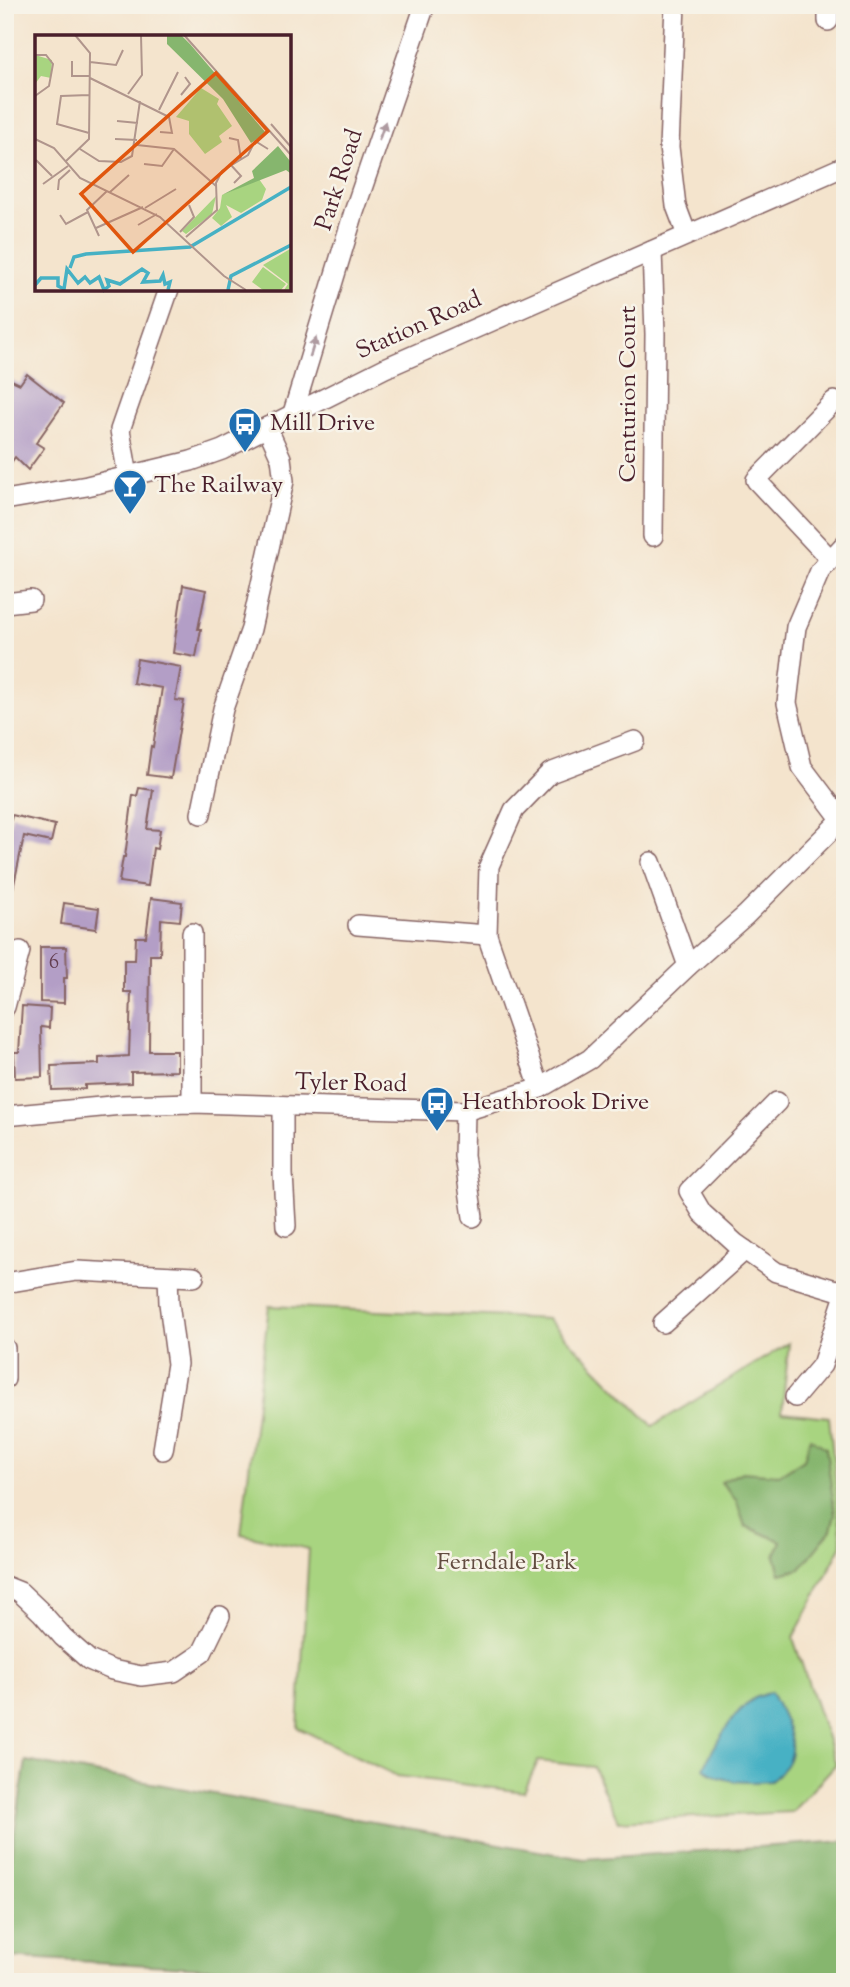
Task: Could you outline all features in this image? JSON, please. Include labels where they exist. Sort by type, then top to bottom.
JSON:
[{"type":"street","name":"Park Road","points":[[293,413],[354,212],[425,5]]},
{"type":"street","points":[[675,5],[669,146],[676,206],[687,235]]},
{"type":"street","name":"Station Road","points":[[5,500],[87,486],[191,461],[222,450],[385,368],[845,166]]},
{"type":"street","name":"Centurion Court","points":[[652,251],[655,334],[653,536]]},
{"type":"street","points":[[128,476],[120,430],[169,290]]},
{"type":"street","points":[[830,559],[756,480],[834,401]]},
{"type":"street","points":[[201,814],[223,709],[251,629],[284,481],[281,458],[268,427]]},
{"type":"street","points":[[843,822],[802,767],[787,703],[796,627],[820,571],[845,544]]},
{"type":"street","points":[[5,603],[31,600]]},
{"type":"street","points":[[540,1088],[487,935],[489,866],[514,810],[550,773],[635,741]]},
{"type":"street","name":"Tyler Road","points":[[5,1116],[122,1105],[192,1103],[465,1111],[540,1088],[590,1059],[843,822]]},
{"type":"street","points":[[651,862],[688,965]]},
{"type":"street","points":[[358,925],[487,935]]},
{"type":"street","points":[[192,933],[192,1103]]},
{"type":"street","points":[[5,1007],[8,985],[20,951]]},
{"type":"street","points":[[777,1102],[689,1191],[702,1213],[745,1250],[776,1272],[836,1290],[845,1288]]},
{"type":"street","points":[[283,1106],[282,1174],[286,1226]]},
{"type":"street","points":[[465,1111],[464,1156],[473,1217]]},
{"type":"street","points":[[663,1323],[745,1250]]},
{"type":"street","points":[[5,1283],[77,1270],[194,1277]]},
{"type":"street","points":[[163,1450],[177,1364],[168,1276]]},
{"type":"street","points":[[795,1397],[822,1365],[845,1295]]},
{"type":"street","points":[[5,1348],[5,1379]]},
{"type":"street","points":[[5,1586],[20,1592],[89,1660],[112,1670],[141,1676],[174,1672],[202,1653],[220,1616]]},
{"type":"green space","name":"Ferndale Park","points":[[269,1306],[548,1319],[653,1426],[789,1343],[782,1412],[829,1417],[842,1545],[793,1638],[836,1764],[792,1812],[618,1821],[593,1767],[538,1761],[524,1792],[397,1776],[298,1728],[309,1549],[241,1534]]},
{"type":"green space","points":[[810,1438],[826,1448],[835,1515],[831,1530],[800,1569],[780,1574],[775,1556],[781,1541],[745,1526],[736,1500],[721,1482],[742,1472],[779,1475],[804,1459]]},
{"type":"green space","points":[[26,1761],[584,1859],[845,1841],[845,1982],[455,1982],[5,1957],[5,1891]]},
{"type":"water","points":[[771,1692],[790,1738],[790,1756],[783,1769],[771,1781],[744,1782],[727,1780],[704,1768],[732,1719],[747,1703]]},
{"type":"building","points":[[27,374],[64,403],[36,443],[44,448],[28,470],[15,457],[5,472],[5,377],[20,384]]},
{"type":"building","points":[[183,585],[206,590],[198,629],[201,629],[196,657],[173,653]]},
{"type":"building","points":[[137,659],[181,667],[175,700],[184,701],[171,778],[147,775],[162,688],[133,683]]},
{"type":"building","points":[[139,788],[153,790],[147,829],[160,830],[157,849],[153,848],[148,886],[119,882],[133,795],[137,796]]},
{"type":"building","points":[[12,815],[55,825],[51,842],[24,836],[12,894],[5,893],[5,847]]},
{"type":"building","points":[[151,898],[182,902],[180,921],[161,919],[160,955],[150,955],[149,1051],[177,1051],[177,1071],[131,1072],[131,1083],[52,1090],[51,1066],[99,1064],[99,1058],[129,1056],[131,992],[124,992],[124,960],[135,960],[136,937],[146,937]]},
{"type":"building","points":[[64,903],[99,908],[96,929],[61,924]]},
{"type":"building","points":[[40,947],[66,947],[67,978],[64,978],[64,1003],[40,1002]]},
{"type":"building","points":[[22,1006],[50,1008],[49,1028],[41,1027],[42,1077],[15,1078],[14,1052],[19,1052]]},
{"type":"waterway","points":[[5,10],[9,5]]},
{"type":"place","name":"Mill Drive","points":[[245,454]]},
{"type":"place","name":"The Railway","points":[[130,516]]},
{"type":"place","name":"Heathbrook Drive","points":[[437,1133]]}]
